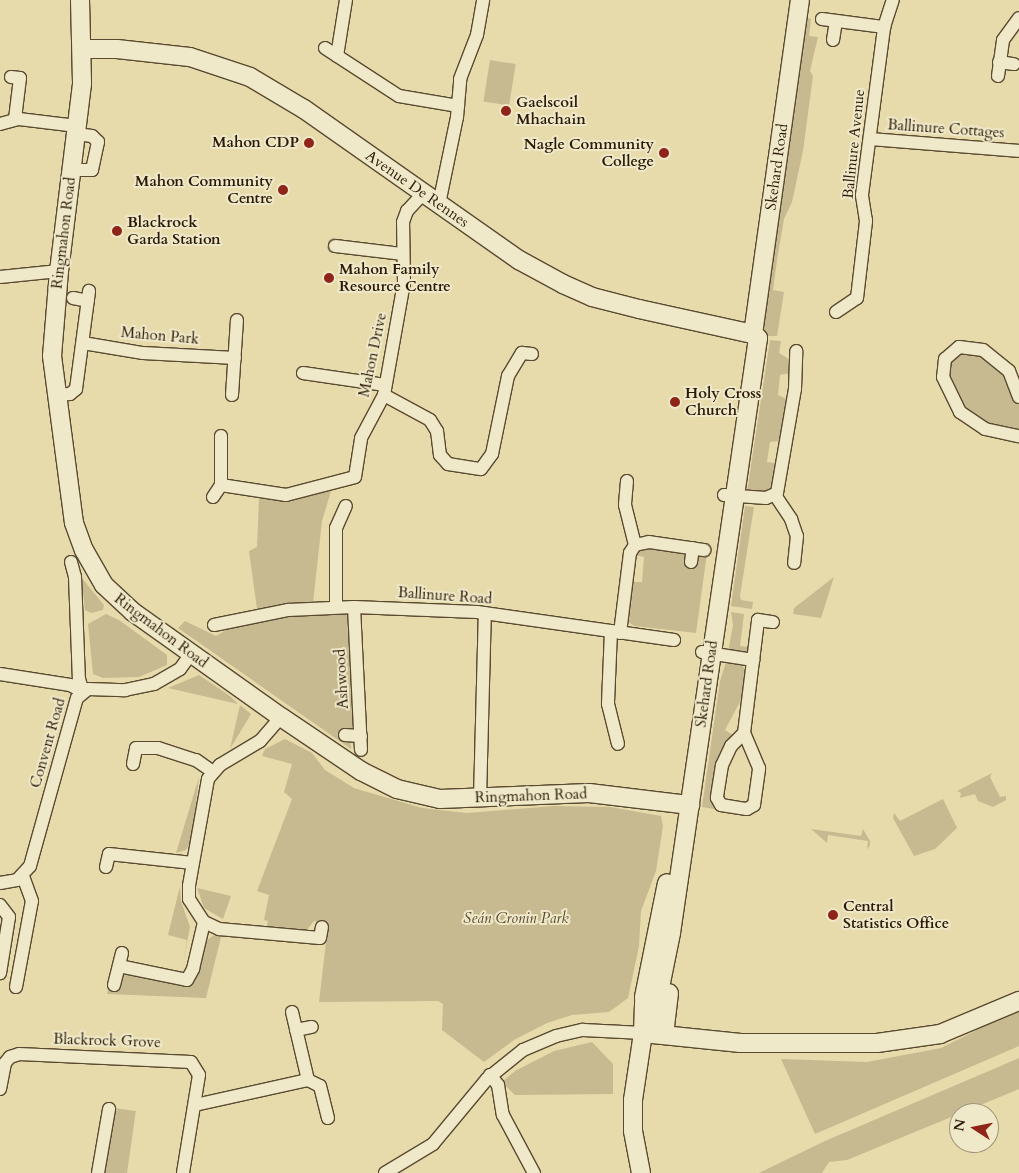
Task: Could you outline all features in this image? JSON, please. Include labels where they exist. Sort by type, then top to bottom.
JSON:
[{"type":"street","name":"Ringmahon Road","points":[[80,0],[84,49],[52,339],[56,395],[74,521],[86,555],[115,598],[281,717],[361,771],[389,785],[434,799],[589,793],[685,804]]},
{"type":"street","points":[[337,56],[346,0]]},
{"type":"street","points":[[439,204],[458,106],[462,71],[477,35],[483,0]]},
{"type":"street","name":"Skehard Road","points":[[643,1033],[656,1007],[670,939],[685,804],[729,496],[758,338],[754,334],[800,0]]},
{"type":"street","name":"Ballinure Avenue","points":[[836,312],[857,298],[866,218],[862,195],[884,27],[893,0]]},
{"type":"street","points":[[822,19],[884,27]]},
{"type":"street","points":[[833,40],[836,21]]},
{"type":"street","points":[[998,76],[1003,40],[1017,24]]},
{"type":"street","points":[[325,48],[399,96],[458,106]]},
{"type":"street","name":"Avenue De Rennes","points":[[84,49],[117,49],[190,57],[245,75],[304,109],[519,260],[592,296],[697,324],[754,334]]},
{"type":"street","points":[[999,62],[1014,64]]},
{"type":"street","points":[[15,119],[16,77]]},
{"type":"street","points":[[0,124],[15,119],[76,130]]},
{"type":"street","name":"Ballinure Cottages","points":[[870,139],[1019,151]]},
{"type":"street","name":"Mahon Drive","points":[[221,484],[286,495],[351,480],[357,473],[361,438],[384,390],[403,288],[403,222],[407,212],[423,194]]},
{"type":"street","points":[[335,246],[402,254]]},
{"type":"street","points":[[0,277],[59,271]]},
{"type":"street","points":[[56,395],[70,394],[76,389],[88,296],[73,298]]},
{"type":"street","points":[[232,395],[236,320]]},
{"type":"street","name":"Mahon Park","points":[[82,343],[143,352],[235,358]]},
{"type":"street","points":[[1019,397],[1006,366],[983,350],[959,348],[945,359],[943,377],[960,412],[985,430],[1019,436]]},
{"type":"street","points":[[794,563],[796,536],[791,519],[775,495],[795,389],[796,351]]},
{"type":"street","points":[[304,373],[384,390],[424,414],[434,424],[440,455],[448,464],[481,470],[492,454],[508,376],[522,353],[532,354]]},
{"type":"street","points":[[213,497],[221,484],[225,442]]},
{"type":"street","points":[[627,481],[625,505],[635,546]]},
{"type":"street","points":[[729,496],[766,498],[775,495]]},
{"type":"street","points":[[336,607],[336,528],[346,506]]},
{"type":"street","points":[[618,744],[607,699],[616,632],[630,553],[635,546],[650,542],[698,549],[691,562]]},
{"type":"street","name":"Convent Road","points":[[22,876],[33,859],[74,705],[83,692],[79,679],[75,577],[70,562]]},
{"type":"street","name":"Ballinure Road","points":[[214,624],[288,610],[354,607],[485,613],[674,640]]},
{"type":"street","name":"Ashwood","points":[[354,607],[361,750]]},
{"type":"street","points":[[480,798],[485,613]]},
{"type":"street","points":[[744,733],[731,746],[722,764],[717,798],[721,805],[747,809],[754,805],[759,768],[744,733],[758,620],[772,622]]},
{"type":"street","points":[[707,653],[753,660]]},
{"type":"street","points":[[0,674],[70,685],[83,692],[94,688],[125,690],[154,684],[180,669],[191,654]]},
{"type":"street","points":[[119,966],[187,980],[193,969],[204,922],[190,898],[204,789],[212,771],[260,741],[281,717]]},
{"type":"street","points":[[346,736],[361,736]]},
{"type":"street","points":[[133,764],[136,748],[158,748],[196,760],[212,771]]},
{"type":"street","name":"Skehard Road","points":[[640,1173],[632,1119],[643,1033],[644,997],[685,804]]},
{"type":"street","points":[[106,867],[109,854],[193,863]]},
{"type":"street","points":[[0,883],[22,876],[32,901],[16,987]]},
{"type":"street","points":[[0,905],[10,917],[0,973]]},
{"type":"street","points":[[204,922],[243,932],[308,938],[320,938],[322,927]]},
{"type":"street","points":[[664,1035],[676,955],[670,939]]},
{"type":"street","points":[[114,984],[122,953]]},
{"type":"street","points":[[385,1173],[433,1144],[490,1075],[523,1050],[556,1036],[596,1029],[757,1043],[908,1040],[973,1022],[1019,1001]]},
{"type":"street","points":[[292,1012],[308,1080]]},
{"type":"street","points":[[296,1030],[312,1027]]},
{"type":"street","name":"Blackrock Grove","points":[[0,1090],[5,1063],[10,1057],[19,1054],[187,1060],[198,1070],[182,1173]]},
{"type":"street","points":[[490,1075],[498,1084],[503,1115],[534,1173]]},
{"type":"street","points":[[194,1105],[308,1080],[320,1086],[328,1118]]},
{"type":"street","points":[[98,1173],[109,1108]]},
{"type":"green space","points":[[806,18],[811,19],[809,36],[818,37],[810,71],[813,76],[803,151],[792,202],[784,219],[773,290],[784,292],[777,336],[762,336]]},
{"type":"green space","points":[[490,60],[516,64],[509,106],[483,101]]},
{"type":"green space","points":[[770,340],[781,341],[779,353],[789,359],[790,373],[780,375],[778,395],[787,399],[779,441],[770,442],[767,462],[776,463],[772,489],[767,493],[747,492]]},
{"type":"green space","points":[[960,352],[976,352],[1003,371],[1019,404],[1019,431],[994,428],[963,407],[948,377],[950,360]]},
{"type":"green space","points":[[331,491],[322,521],[313,603],[257,609],[249,551],[257,547],[259,498],[286,500]]},
{"type":"green space","points":[[745,506],[754,507],[740,596],[741,600],[753,602],[752,609],[731,606]]},
{"type":"green space","points":[[643,545],[685,553],[684,563],[694,565],[698,555],[707,553],[696,633],[634,626],[629,622],[632,582],[642,582],[644,557],[635,555]]},
{"type":"green space","points":[[81,577],[104,605],[103,610],[91,613],[85,610]]},
{"type":"green space","points":[[834,577],[821,618],[793,614],[794,608]]},
{"type":"green space","points":[[731,612],[744,614],[740,646],[749,647],[745,654],[728,652],[733,625]]},
{"type":"green space","points":[[106,614],[119,620],[167,655],[167,665],[139,677],[103,678],[93,674],[88,624]]},
{"type":"green space","points":[[347,614],[354,725],[350,730],[351,749],[178,628],[185,621],[216,636],[233,626],[285,616]]},
{"type":"green space","points":[[726,662],[741,664],[746,671],[742,698],[725,730],[733,735],[720,762],[714,809],[702,807],[720,681]]},
{"type":"green space","points":[[199,675],[230,696],[238,704],[168,688]]},
{"type":"green space","points":[[240,705],[251,714],[230,749]]},
{"type":"green space","name":"Seán Cronin Park","points":[[285,739],[312,753],[325,770],[354,788],[422,808],[467,813],[553,806],[610,807],[661,816],[663,826],[656,871],[641,911],[639,946],[628,998],[609,1012],[572,1015],[547,1023],[514,1040],[484,1062],[442,1030],[443,1004],[438,1001],[319,1002],[328,925],[314,921],[306,931],[266,930],[268,921],[264,920],[269,895],[257,891],[292,799],[284,792],[292,764],[262,756],[265,749]]},
{"type":"green space","points":[[992,773],[990,777],[1000,797],[1006,796],[1006,800],[993,807],[978,801],[975,794],[960,798],[961,793],[957,791]]},
{"type":"green space","points":[[199,777],[192,839],[186,850],[176,853]]},
{"type":"green space","points":[[943,799],[957,828],[935,849],[914,856],[893,818],[894,813],[900,821]]},
{"type":"green space","points":[[811,829],[861,836],[863,829],[870,841],[870,845],[867,850],[868,841],[828,835],[827,843]]},
{"type":"green space","points":[[180,886],[181,901],[190,927],[183,964],[187,940],[168,935]]},
{"type":"green space","points":[[197,888],[231,896],[223,919],[204,908]]},
{"type":"green space","points":[[214,935],[221,937],[206,998],[107,994],[108,989],[114,991],[123,975],[129,974],[180,985],[193,981],[205,942]]},
{"type":"green space","points":[[1019,1009],[1019,1046],[815,1134],[781,1059],[867,1062],[941,1048]]},
{"type":"green space","points":[[592,1042],[613,1064],[613,1094],[515,1095],[502,1082],[515,1071],[554,1051]]},
{"type":"green space","points":[[1019,1058],[1019,1089],[985,1103],[949,1103],[949,1118],[847,1160],[829,1162],[822,1173],[759,1173],[825,1141]]},
{"type":"green space","points":[[114,1108],[136,1111],[127,1173],[105,1173]]},
{"type":"place","name":"Gaelscoil Mhachain","points":[[506,111]]},
{"type":"place","name":"Mahon CDP","points":[[309,143]]},
{"type":"place","name":"Nagle Community College","points":[[664,153]]},
{"type":"place","name":"Mahon Community Centre","points":[[283,190]]},
{"type":"place","name":"Blackrock Garda Station","points":[[117,231]]},
{"type":"place","name":"Mahon Family Resource Centre","points":[[329,278]]},
{"type":"place","name":"Holy Cross Church","points":[[675,402]]},
{"type":"place","name":"Central Statistics Office","points":[[833,915]]}]
